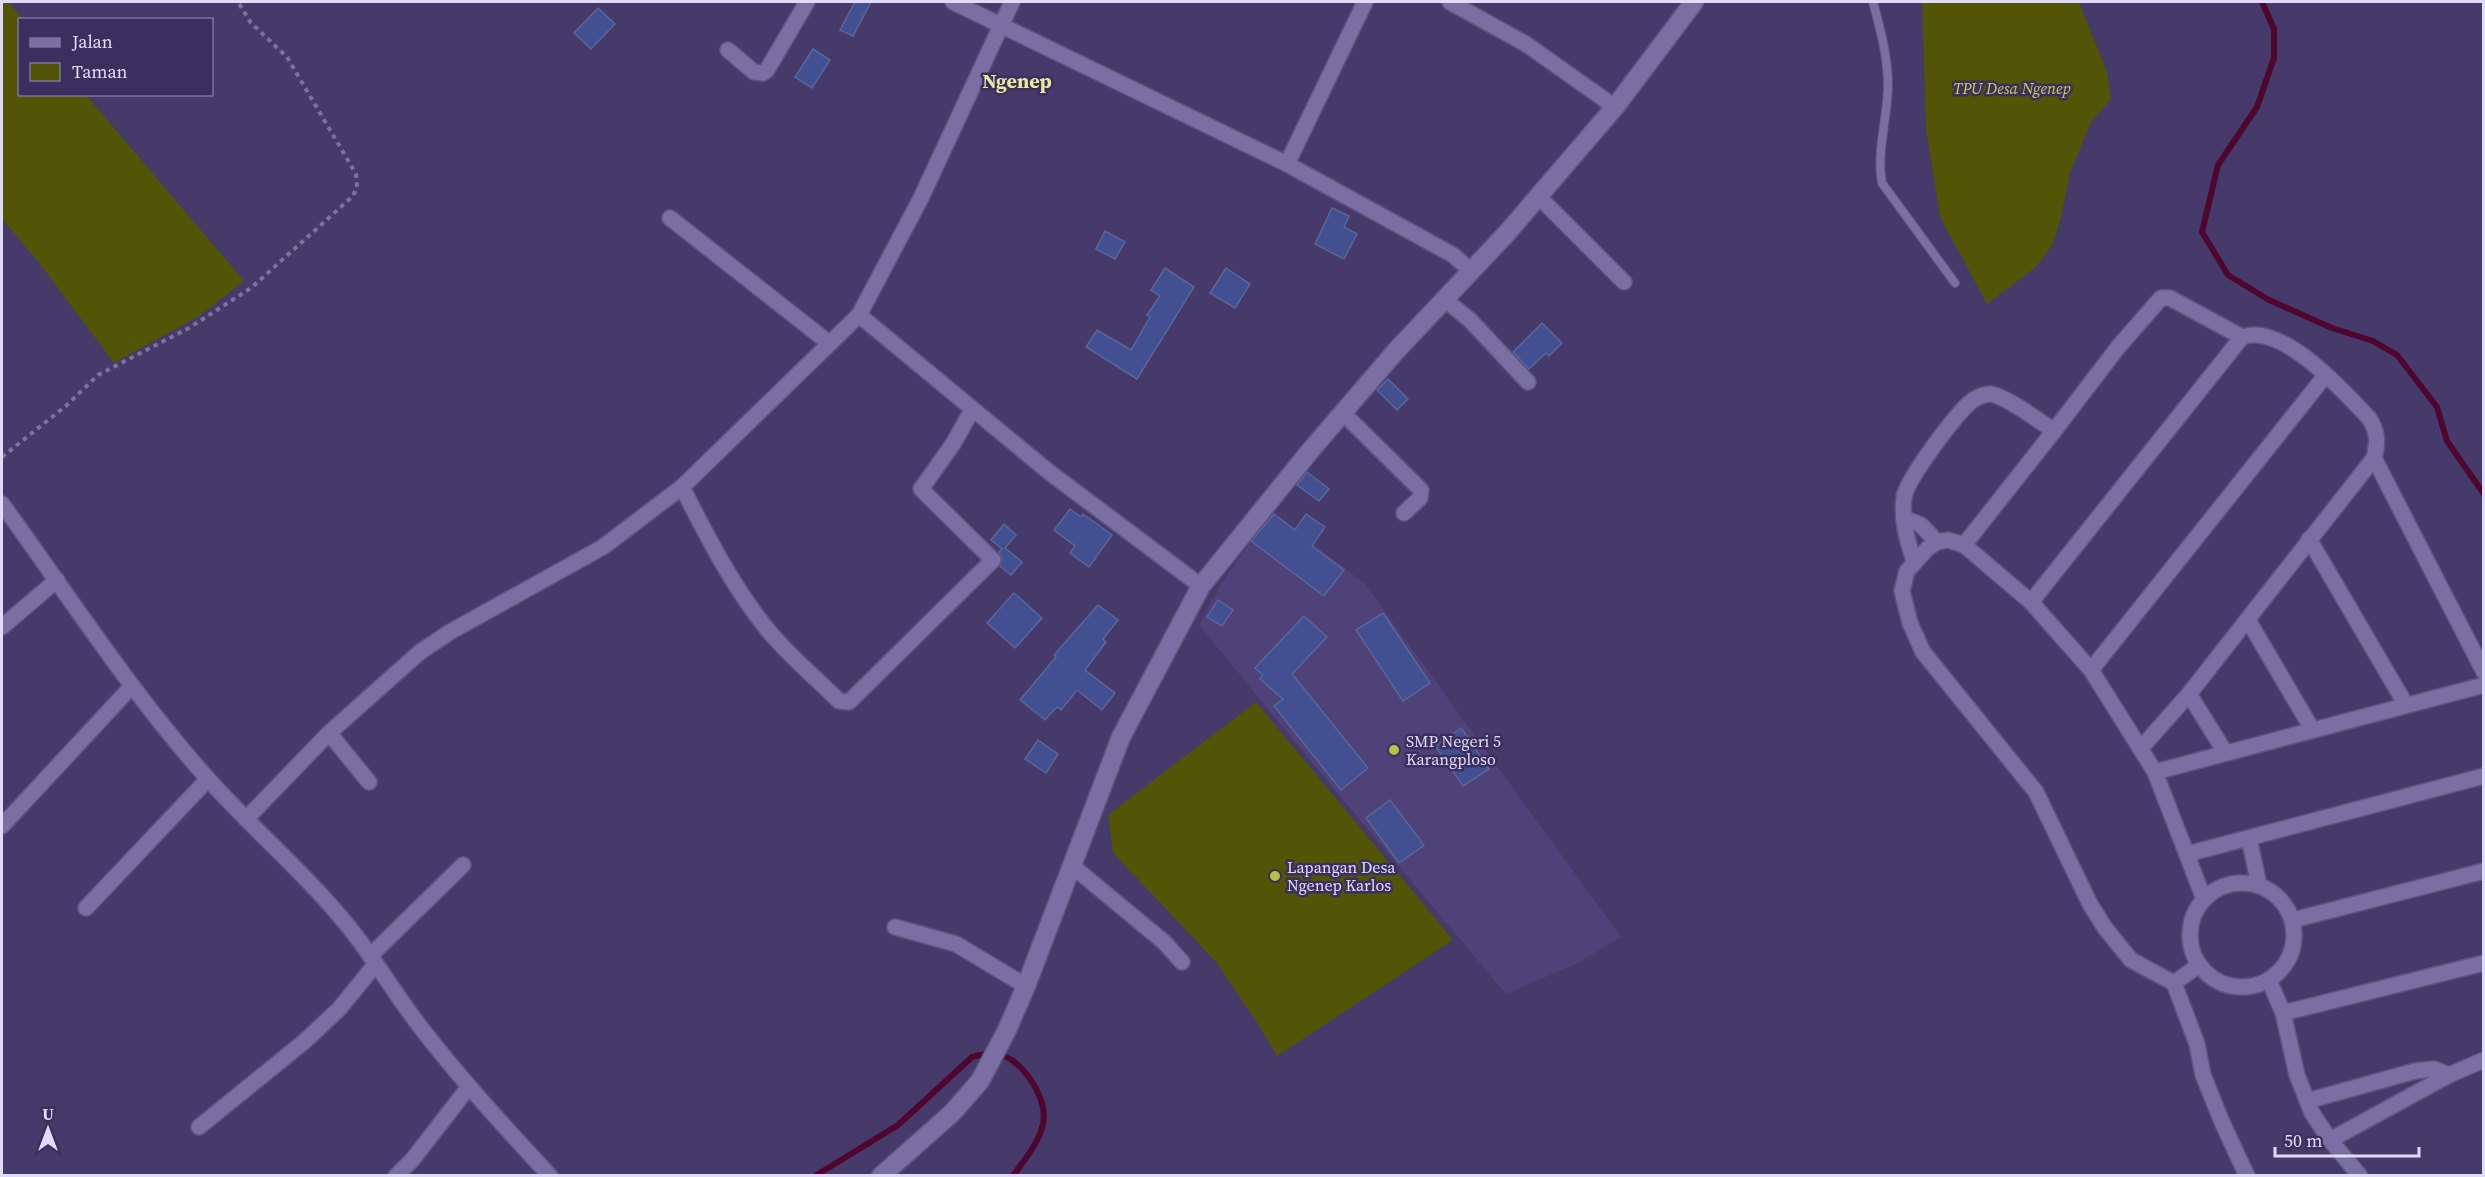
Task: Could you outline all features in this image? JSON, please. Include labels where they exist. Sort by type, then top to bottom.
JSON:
[{"type":"street","points":[[728,50],[754,72],[763,73],[771,65],[807,2]]},
{"type":"street","points":[[953,2],[1287,164],[1453,255],[1470,270]]},
{"type":"street","points":[[246,819],[329,733],[420,652],[437,640],[603,547],[682,487],[859,315],[921,198],[1012,2]]},
{"type":"street","points":[[1287,164],[1365,2]]},
{"type":"street","points":[[1450,2],[1526,44],[1615,107]]},
{"type":"street","points":[[881,1176],[952,1113],[980,1081],[1007,1030],[1026,986],[1121,737],[1202,586],[1310,451],[1395,352],[1507,233],[1615,107],[1694,2]]},
{"type":"street","points":[[1538,196],[1624,282]]},
{"type":"street","points":[[670,218],[829,343]]},
{"type":"street","points":[[1964,544],[2119,346],[2161,298],[2170,298],[2242,337],[2257,334],[2277,340],[2299,354],[2351,399],[2376,429],[2377,445],[2374,458],[2189,694],[2141,748]]},
{"type":"street","points":[[1444,299],[1470,320],[1528,382]]},
{"type":"street","points":[[859,315],[972,411],[1049,472],[1202,586]]},
{"type":"street","points":[[2031,602],[2242,337]]},
{"type":"street","points":[[2091,670],[2325,376]]},
{"type":"street","points":[[1914,561],[1904,518],[1906,491],[1950,425],[1972,401],[1983,395],[1994,395],[2054,431]]},
{"type":"street","points":[[682,487],[715,550],[760,620],[780,643],[839,700],[849,702],[993,560],[921,489],[953,444],[972,411]]},
{"type":"street","points":[[1344,414],[1420,490],[1420,498],[1404,513]]},
{"type":"street","points":[[2374,458],[2484,672]]},
{"type":"street","points":[[2,504],[132,686],[208,779],[330,905],[468,1088],[550,1176]]},
{"type":"street","points":[[1904,518],[1921,525],[1937,542]]},
{"type":"street","points":[[2204,899],[2155,772],[2091,670],[2031,602],[1964,544],[1948,540],[1937,542],[1914,561],[1907,571],[1902,591],[1910,624],[1923,652],[2030,783],[2055,829],[2090,904],[2105,928],[2131,960],[2174,983],[2197,1044],[2203,1075],[2247,1176]]},
{"type":"street","points":[[2310,540],[2406,705]]},
{"type":"street","points":[[2,627],[57,580]]},
{"type":"street","points":[[2248,620],[2312,729]]},
{"type":"street","points":[[2155,772],[2484,685]]},
{"type":"street","points":[[2,826],[132,686]]},
{"type":"street","points":[[2189,694],[2225,752]]},
{"type":"street","points":[[329,733],[369,782]]},
{"type":"street","points":[[2187,854],[2484,776]]},
{"type":"street","points":[[86,908],[208,779]]},
{"type":"street","points":[[2249,838],[2259,885]]},
{"type":"street","points":[[199,1127],[305,1041],[339,1009],[373,960],[463,865]]},
{"type":"street","points":[[1071,865],[1164,942],[1182,962]]},
{"type":"street","points":[[2293,920],[2484,871]]},
{"type":"street","points":[[2244,883],[2259,885],[2280,899],[2293,920],[2294,943],[2286,964],[2269,980],[2250,987],[2231,986],[2213,978],[2199,965],[2191,949],[2190,931],[2194,914],[2204,899],[2230,884],[2244,883]]},
{"type":"street","points":[[895,927],[956,944],[1026,986]]},
{"type":"street","points":[[2283,1013],[2484,963]]},
{"type":"street","points":[[2174,983],[2199,965]]},
{"type":"street","points":[[2269,980],[2283,1013],[2298,1076],[2317,1124],[2360,1176]]},
{"type":"street","points":[[2330,1140],[2450,1075],[2484,1060]]},
{"type":"street","points":[[2307,1101],[2415,1071],[2434,1069],[2450,1075]]},
{"type":"street","points":[[396,1176],[413,1159],[468,1088]]},
{"type":"lane","points":[[1873,2],[1888,85],[1880,168],[1882,183],[1955,283]]},
{"type":"path","points":[[2,457],[67,405],[98,375],[189,328],[250,288],[353,196],[357,187],[356,174],[287,57],[250,22],[238,2]]},
{"type":"shaded area","name":"SMP Negeri 5 Karangploso","points":[[1271,512],[1365,584],[1621,937],[1576,964],[1506,994],[1315,766],[1199,625],[1220,586]]},
{"type":"green space","points":[[2,2],[8,2],[22,18],[18,18],[18,96],[87,96],[244,281],[199,316],[114,363],[40,264],[2,219]]},
{"type":"green space","name":"TPU Desa Ngenep","points":[[1922,2],[2079,2],[2107,72],[2111,99],[2091,122],[2070,173],[2053,244],[2036,267],[1987,304],[1940,217],[1926,129]]},
{"type":"green space","name":"Lapangan Desa Ngenep Karlos","points":[[1256,702],[1453,940],[1277,1056],[1216,962],[1113,853],[1108,815]]},
{"type":"building","points":[[855,2],[871,2],[853,36],[840,30]]},
{"type":"building","points":[[598,8],[615,24],[591,49],[574,33]]},
{"type":"building","points":[[813,49],[830,60],[812,88],[795,77]]},
{"type":"building","points":[[1332,208],[1349,216],[1344,227],[1357,234],[1344,259],[1315,244]]},
{"type":"building","points":[[1105,231],[1125,242],[1115,259],[1096,249]]},
{"type":"building","points":[[1165,268],[1194,287],[1137,379],[1086,347],[1097,330],[1131,350],[1150,317],[1147,315],[1160,296],[1151,290]]},
{"type":"building","points":[[1226,268],[1250,284],[1235,308],[1210,293]]},
{"type":"building","points":[[1542,323],[1562,343],[1549,356],[1546,353],[1529,369],[1513,352]]},
{"type":"building","points":[[1388,379],[1408,399],[1397,410],[1377,390]]},
{"type":"building","points":[[1307,472],[1329,489],[1319,501],[1297,485]]},
{"type":"building","points":[[1070,509],[1081,517],[1083,514],[1112,535],[1089,567],[1070,553],[1075,546],[1054,530]]},
{"type":"building","points":[[1274,514],[1295,530],[1306,514],[1325,527],[1312,546],[1344,570],[1324,596],[1251,541]]},
{"type":"building","points":[[1004,524],[1016,535],[1005,548],[1022,562],[1011,575],[1000,566],[1002,558],[999,552],[1002,549],[991,540]]},
{"type":"building","points":[[1014,593],[1042,618],[1015,648],[987,623]]},
{"type":"building","points":[[1218,600],[1233,610],[1222,626],[1207,617]]},
{"type":"building","points":[[1098,605],[1118,620],[1103,639],[1106,642],[1085,670],[1115,693],[1102,710],[1077,690],[1061,710],[1057,707],[1045,720],[1020,700],[1056,657],[1054,655]]},
{"type":"building","points":[[1383,613],[1430,683],[1403,701],[1356,630]]},
{"type":"building","points":[[1304,616],[1327,637],[1292,674],[1368,768],[1341,790],[1274,706],[1283,699],[1260,679],[1263,675],[1255,668]]},
{"type":"building","points":[[1461,728],[1489,769],[1463,786],[1435,746]]},
{"type":"building","points":[[1038,740],[1058,754],[1046,773],[1025,759]]},
{"type":"building","points":[[1390,800],[1424,845],[1399,863],[1366,818]]},
{"type":"waterway","points":[[2262,2],[2274,29],[2274,58],[2257,107],[2218,165],[2202,232],[2228,275],[2269,300],[2332,328],[2373,341],[2397,355],[2437,407],[2447,441],[2484,494]]},
{"type":"waterway","points":[[815,1176],[898,1125],[972,1057],[987,1054],[1008,1058],[1025,1072],[1036,1088],[1043,1106],[1043,1124],[1038,1138],[1013,1176]]},
{"type":"place","name":"SMP Negeri 5 Karangploso","points":[[1394,750]]},
{"type":"place","name":"Lapangan Desa Ngenep Karlos","points":[[1275,876]]},
{"type":"district","name":"Ngenep","points":[[1017,81]]}]
